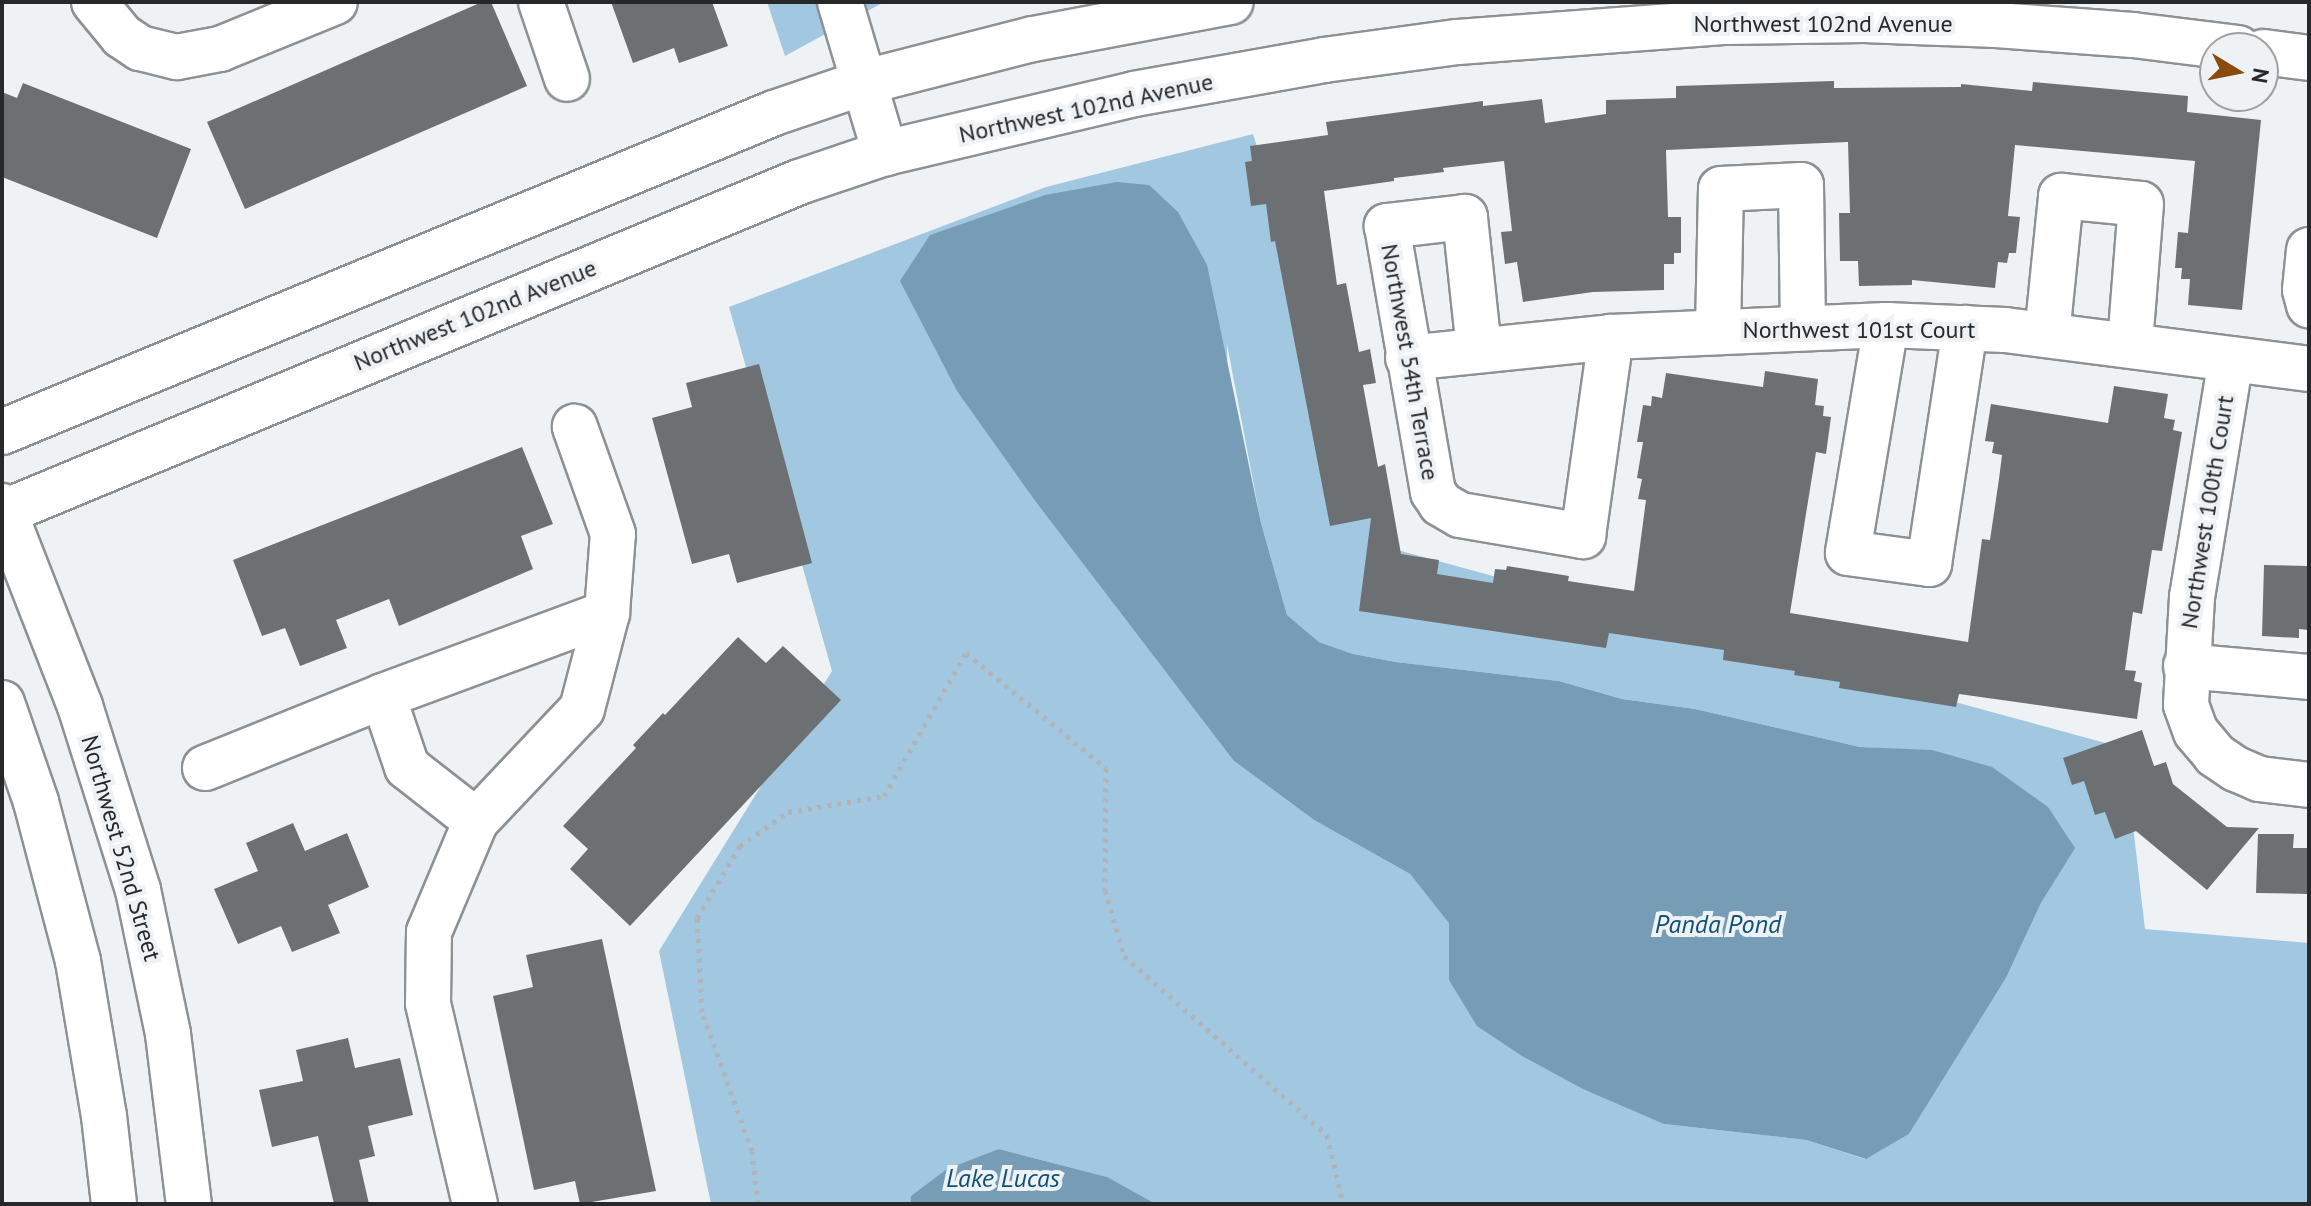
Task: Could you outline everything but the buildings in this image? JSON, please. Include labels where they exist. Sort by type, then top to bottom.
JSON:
[{"type":"street","points":[[94,2],[122,36],[140,48],[158,54],[192,56],[258,35],[335,2]]},
{"type":"street","points":[[541,2],[567,79]]},
{"type":"street","points":[[840,2],[885,153]]},
{"type":"street","points":[[2,432],[759,119],[865,82],[1033,39],[1231,2]]},
{"type":"street","name":"Northwest 102nd Avenue","points":[[3,510],[799,182],[885,153],[1050,111],[1389,51],[1577,30],[1726,22],[1880,20],[2065,29],[2199,44]]},
{"type":"street","points":[[2279,54],[2309,58]]},
{"type":"street","points":[[1718,331],[1721,189],[1801,185],[1803,328]]},
{"type":"street","points":[[2047,335],[2061,196],[2141,204],[2130,345]]},
{"type":"street","name":"Northwest 54th Terrace","points":[[1479,349],[1465,217],[1387,226],[1433,492],[1441,504],[1475,519],[1583,536],[1611,337]]},
{"type":"street","points":[[2309,250],[2305,290],[2309,305]]},
{"type":"street","points":[[1886,325],[1848,553],[1929,564],[1965,328]]},
{"type":"street","name":"Northwest 101st Court","points":[[1408,358],[1611,337],[1886,325],[2047,335],[2309,369]]},
{"type":"street","name":"Northwest 100th Court","points":[[2231,359],[2192,597],[2186,705],[2196,732],[2215,755],[2259,779],[2309,785]]},
{"type":"street","points":[[475,1204],[428,1003],[429,932],[476,821],[582,709],[607,613],[613,534],[575,427]]},
{"type":"street","name":"Northwest 52nd Street","points":[[3,510],[80,706],[138,890],[168,1034],[189,1204]]},
{"type":"street","points":[[205,768],[383,696],[607,613]]},
{"type":"street","points":[[2186,666],[2309,677]]},
{"type":"street","points":[[383,696],[407,767],[476,821]]},
{"type":"street","points":[[2,703],[36,802],[78,961],[104,1116],[114,1204]]},
{"type":"path","points":[[758,1204],[752,1151],[702,1012],[697,918],[740,846],[788,812],[884,796],[966,653],[1106,768],[1105,890],[1124,956],[1327,1135],[1343,1204]]},
{"type":"shaded area","points":[[767,2],[884,2],[785,56]]},
{"type":"shaded area","points":[[1253,134],[1383,546],[2124,748],[2145,929],[2309,943],[2309,1204],[1156,1204],[1106,1177],[999,1149],[911,1196],[910,1204],[711,1204],[659,951],[832,671],[729,307],[1046,187]],"holes":[[[1227,344],[1261,523],[1287,615],[1319,642],[1353,654],[1396,662],[1559,681],[1622,699],[1695,709],[1860,747],[1932,751],[2074,848],[2041,903],[2006,978],[1909,1134],[1865,1159],[1806,1140],[1664,1124],[1449,980],[1450,923],[1410,874],[1314,820],[1234,761]]]},
{"type":"water","name":"Panda Pond","points":[[1117,182],[1149,185],[1178,212],[1207,265],[1261,523],[1287,615],[1319,642],[1353,654],[1396,662],[1559,681],[1622,699],[1695,709],[1860,747],[1932,750],[1992,767],[2048,807],[2075,848],[2041,903],[2006,978],[1909,1134],[1866,1159],[1806,1140],[1664,1124],[1583,1089],[1522,1056],[1477,1026],[1449,980],[1449,923],[1410,874],[1314,820],[1234,761],[1036,502],[957,391],[900,281],[930,235],[1045,195]]},
{"type":"water","name":"Lake Lucas","points":[[999,1149],[1107,1177],[1156,1204],[910,1204],[911,1196],[947,1169]]}]
